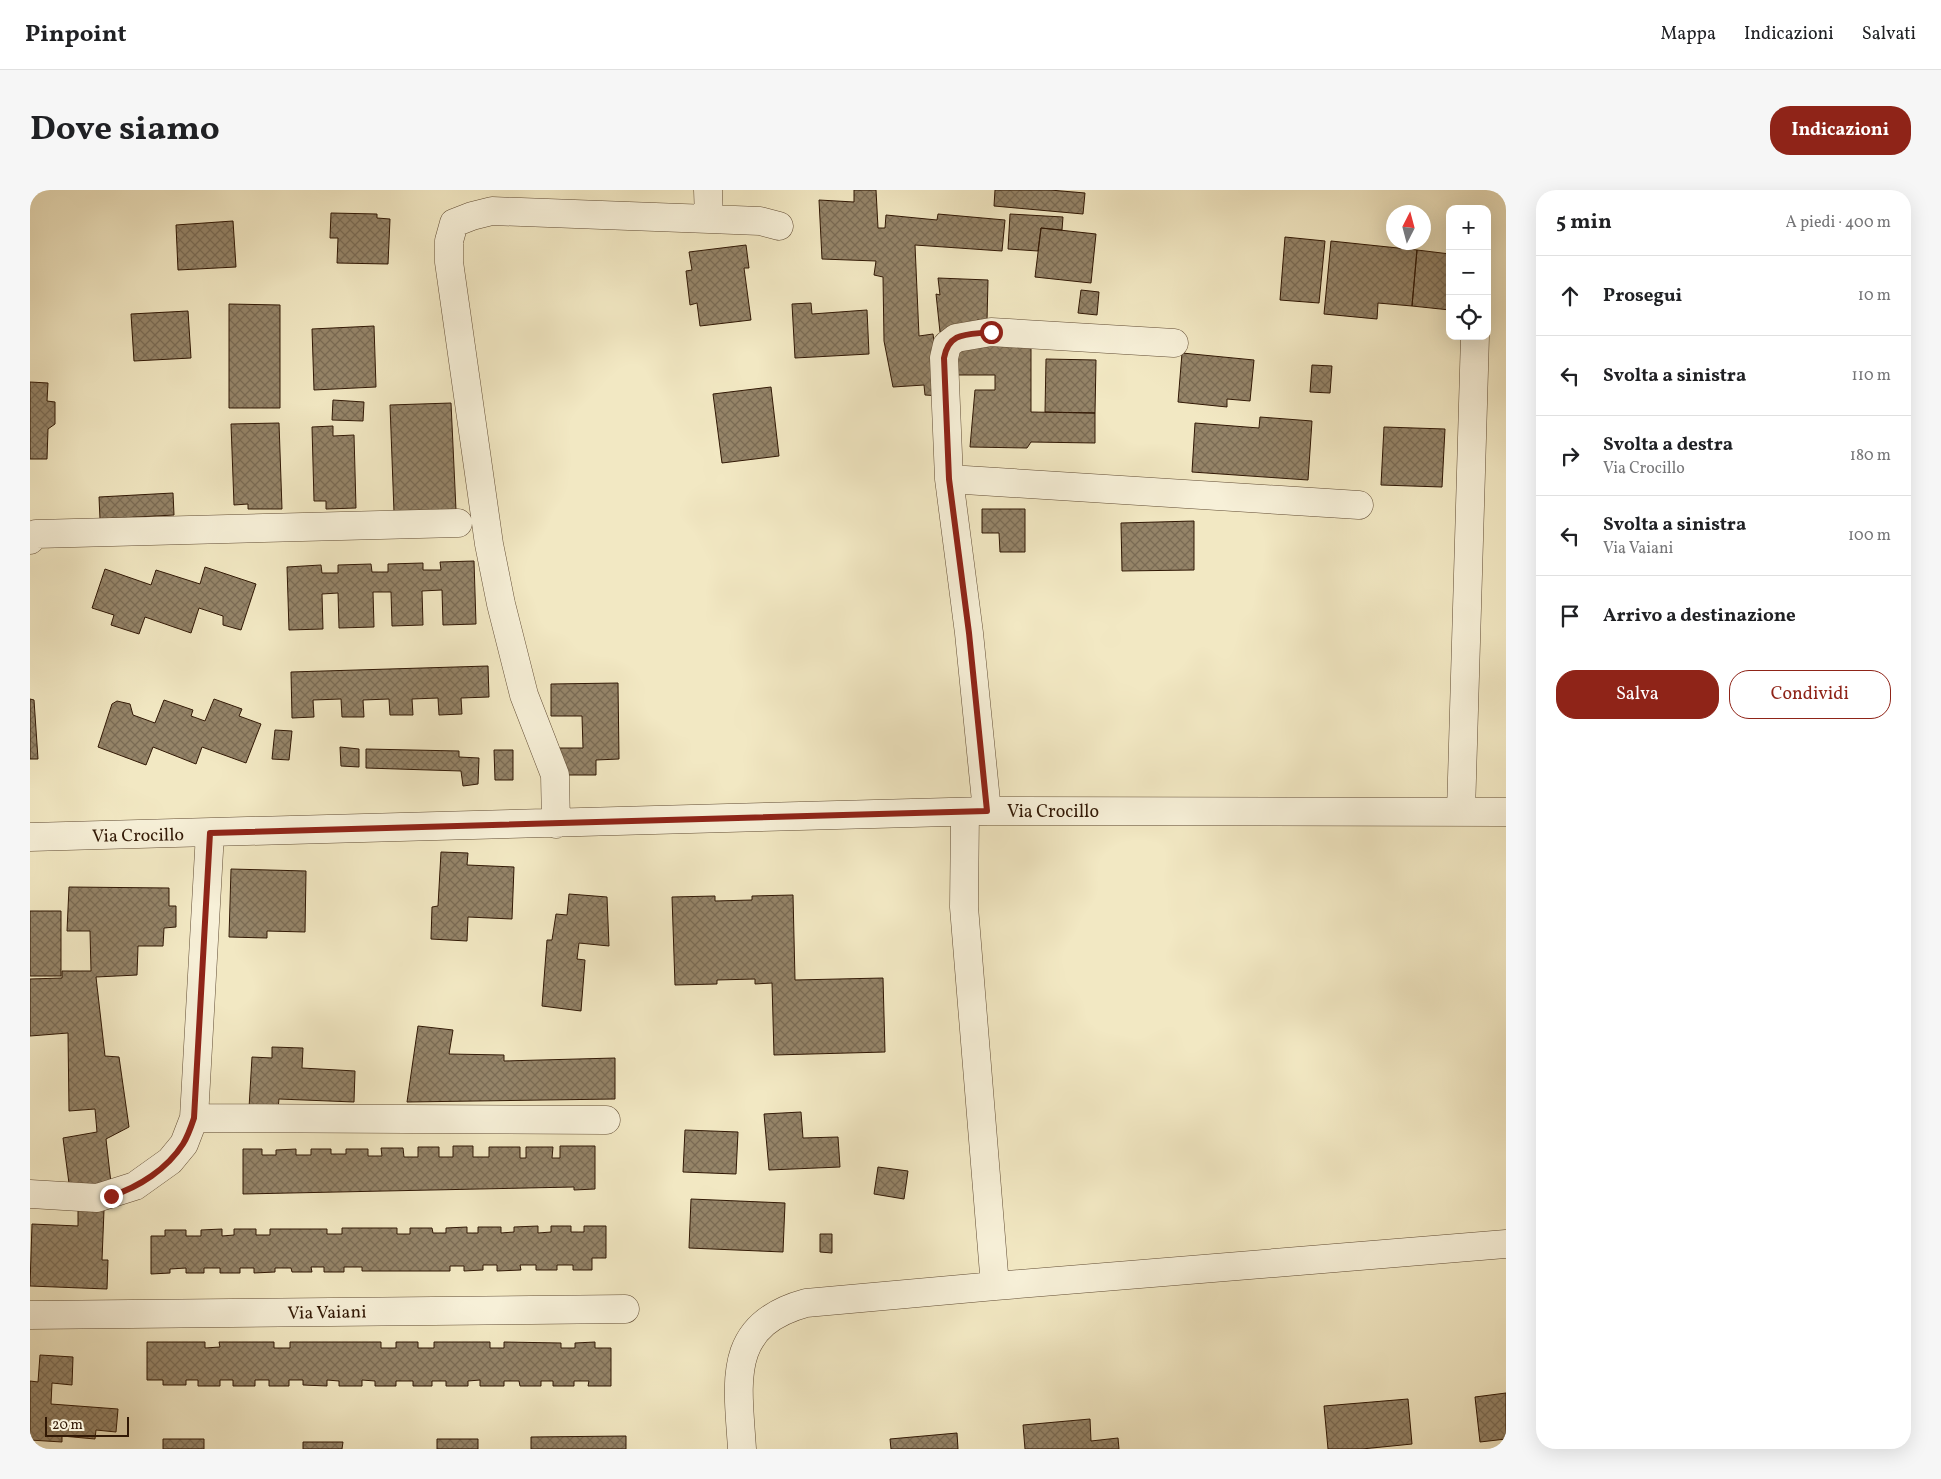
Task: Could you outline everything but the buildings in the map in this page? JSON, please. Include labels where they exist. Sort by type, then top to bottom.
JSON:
[{"type":"street","points":[[708,190],[708,219]]},
{"type":"street","points":[[556,824],[554,776],[524,695],[500,604],[489,544],[449,262],[449,241],[454,223],[492,211],[594,202],[708,219],[760,221],[779,226]]},
{"type":"street","points":[[995,1286],[964,907],[976,811],[969,633],[949,479],[944,358],[947,345],[956,338],[991,332],[1174,343]]},
{"type":"street","points":[[1461,812],[1475,340]]},
{"type":"street","points":[[949,479],[1359,504]]},
{"type":"street","points":[[30,540],[36,534],[458,524]]},
{"type":"street","name":"Via Crocillo","points":[[30,837],[976,811],[1506,812]]},
{"type":"street","points":[[30,1194],[97,1198],[130,1189],[170,1160],[184,1144],[194,1118],[210,833]]},
{"type":"street","points":[[194,1118],[606,1120]]},
{"type":"street","points":[[742,1449],[737,1379],[740,1364],[754,1335],[777,1314],[806,1304],[995,1286],[1506,1244]]},
{"type":"street","name":"Via Vaiani","points":[[30,1315],[625,1309]]},
{"type":"route","points":[[111,1196],[145,1180],[170,1160],[184,1144],[194,1118],[210,833],[987,811],[969,633],[949,479],[944,358],[947,345],[956,338],[991,332]]}]
